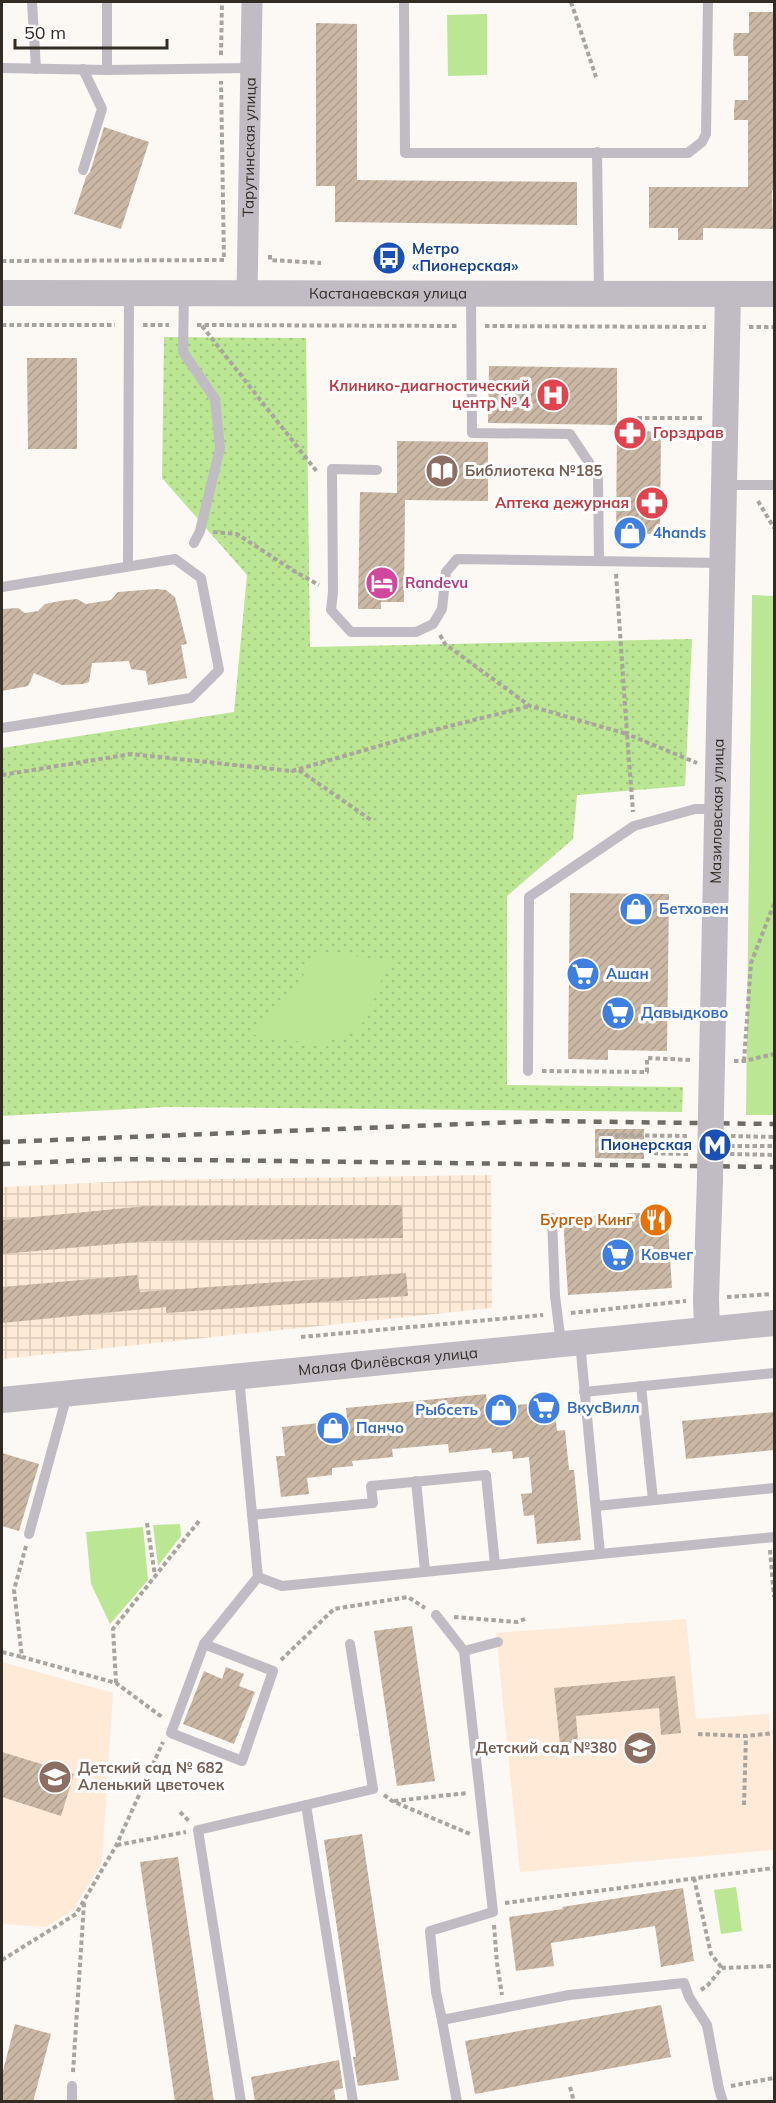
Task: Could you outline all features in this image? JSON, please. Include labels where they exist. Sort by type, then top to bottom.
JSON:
[{"type":"street","name":"Тарутинская улица","points":[[247,294],[252,2]]},
{"type":"street","name":"Кастанаевская улица","points":[[2,293],[774,294]]},
{"type":"street","name":"Мазиловская улица","points":[[707,1329],[728,294]]},
{"type":"street","name":"Малая Филёвская улица","points":[[2,1400],[774,1323]]},
{"type":"lane","points":[[32,2],[36,69]]},
{"type":"lane","points":[[107,2],[107,70]]},
{"type":"lane","points":[[404,2],[405,153],[688,153],[702,142],[706,134],[708,2]]},
{"type":"lane","points":[[2,68],[107,70],[251,68]]},
{"type":"lane","points":[[83,69],[102,109],[83,170]]},
{"type":"lane","points":[[597,152],[599,294]]},
{"type":"lane","points":[[128,565],[129,293]]},
{"type":"lane","points":[[184,294],[183,352],[215,399],[220,448],[200,531],[194,543]]},
{"type":"lane","points":[[471,294],[472,433],[570,434],[598,476],[599,561]]},
{"type":"lane","points":[[377,470],[332,469],[333,592],[331,610],[351,632],[416,632],[433,624],[442,609],[446,572],[457,559],[722,562]]},
{"type":"lane","points":[[724,485],[774,485]]},
{"type":"lane","points":[[2,586],[175,559],[201,578],[219,670],[191,698],[2,728]]},
{"type":"lane","points":[[528,1071],[529,897],[634,826],[695,809],[718,810]]},
{"type":"lane","points":[[552,1218],[557,1314],[570,1343],[584,1392],[600,1554]]},
{"type":"lane","points":[[584,1392],[774,1373]]},
{"type":"lane","points":[[204,1644],[273,1671],[242,1761],[171,1733],[204,1644],[258,1577],[238,1377]]},
{"type":"lane","points":[[641,1386],[653,1500]]},
{"type":"lane","points":[[29,1534],[64,1406],[63,1394]]},
{"type":"lane","points":[[252,1515],[373,1503],[371,1486],[486,1475],[495,1564]]},
{"type":"lane","points":[[416,1481],[425,1571]]},
{"type":"lane","points":[[596,1506],[774,1488]]},
{"type":"lane","points":[[258,1577],[282,1586],[774,1537]]},
{"type":"lane","points":[[436,1615],[464,1651],[493,1909],[430,1930],[436,1992],[457,2102]]},
{"type":"lane","points":[[464,1651],[498,1642]]},
{"type":"lane","points":[[241,2102],[198,1830],[373,1788],[350,1644]]},
{"type":"lane","points":[[306,1805],[354,2102]]},
{"type":"lane","points":[[442,2020],[569,1995],[684,1983],[689,1997],[707,2025],[723,2102]]},
{"type":"lane","points":[[72,2086],[72,2102]]},
{"type":"path","points":[[2,261],[224,260],[220,69],[222,2]]},
{"type":"path","points":[[571,2],[596,77]]},
{"type":"path","points":[[270,248],[270,260],[321,263]]},
{"type":"path","points":[[2,325],[774,327]]},
{"type":"path","points":[[202,325],[331,490]]},
{"type":"path","points":[[630,418],[704,418]]},
{"type":"path","points":[[760,502],[774,528]]},
{"type":"path","points":[[200,531],[237,534],[313,582]]},
{"type":"path","points":[[615,561],[634,826]]},
{"type":"path","points":[[433,624],[445,644],[530,706],[627,734],[697,764]]},
{"type":"path","points":[[2,775],[131,754],[292,771],[434,730],[530,706]]},
{"type":"path","points":[[299,770],[371,820]]},
{"type":"path","points":[[744,1061],[751,963],[774,904]]},
{"type":"path","points":[[734,1061],[774,1054]]},
{"type":"path","points":[[528,1071],[647,1072],[647,1058],[690,1060]]},
{"type":"path","points":[[688,1136],[600,1135],[600,1152],[688,1154]]},
{"type":"path","points":[[731,1136],[774,1137]]},
{"type":"path","points":[[600,1143],[644,1144]]},
{"type":"path","points":[[730,1154],[774,1155]]},
{"type":"path","points":[[302,1337],[771,1294]]},
{"type":"path","points":[[116,1683],[113,1629],[199,1521]]},
{"type":"path","points":[[147,1523],[155,1576]]},
{"type":"path","points":[[22,1657],[14,1590],[29,1534]]},
{"type":"path","points":[[770,1557],[774,1597]]},
{"type":"path","points":[[278,1662],[334,1609],[408,1597],[436,1615],[517,1622],[525,1619]]},
{"type":"path","points":[[2,1652],[116,1683],[162,1717]]},
{"type":"path","points":[[698,1734],[746,1736],[774,1733]]},
{"type":"path","points":[[2,1960],[76,1914],[116,1846],[167,1734]]},
{"type":"path","points":[[744,1805],[746,1736]]},
{"type":"path","points":[[373,1788],[392,1801],[485,1840]]},
{"type":"path","points":[[392,1801],[480,1791]]},
{"type":"path","points":[[116,1846],[198,1830]]},
{"type":"path","points":[[504,2008],[497,1963],[493,1909],[774,1868]]},
{"type":"path","points":[[694,1878],[711,1954],[722,1968]]},
{"type":"path","points":[[72,2086],[84,1902]]},
{"type":"path","points":[[689,1997],[708,1985],[722,1968],[774,1966]]},
{"type":"path","points":[[719,2089],[774,2078]]},
{"type":"path","points":[[570,2087],[574,2102]]},
{"type":"shaded area","points":[[491,1175],[492,1308],[2,1359],[2,1187],[155,1180]]},
{"type":"shaded area","name":"Детский сад №380","points":[[686,1619],[696,1719],[769,1714],[774,1777],[774,1850],[520,1872],[496,1633]]},
{"type":"shaded area","name":"Детский сад № 682 Аленький цветочек","points":[[2,1662],[113,1693],[102,1862],[73,1910],[46,1927],[2,1924]]},
{"type":"green space","points":[[487,14],[487,75],[448,76],[447,15]]},
{"type":"green space","points":[[164,337],[306,338],[310,647],[692,639],[685,786],[577,795],[573,839],[507,896],[507,1085],[683,1087],[682,1112],[166,1107],[2,1116],[2,748],[234,712],[247,575],[162,478]]},
{"type":"green space","points":[[752,595],[774,596],[774,1115],[746,1115]]},
{"type":"green space","points":[[319,951],[390,961],[359,1030],[316,1044],[248,1034],[289,998]]},
{"type":"green space","points":[[180,1524],[181,1536],[158,1566],[153,1525]]},
{"type":"green space","points":[[143,1527],[148,1580],[110,1624],[91,1584],[86,1532]]},
{"type":"green space","points":[[736,1887],[742,1931],[721,1934],[714,1890]]},
{"type":"building","points":[[749,12],[774,12],[773,229],[703,228],[703,240],[678,240],[678,228],[649,228],[649,187],[748,187],[748,120],[734,120],[734,110],[735,100],[748,100],[748,56],[734,56],[733,45],[734,33],[749,33]]},
{"type":"building","points":[[316,23],[357,24],[357,180],[577,182],[577,225],[335,222],[335,186],[316,186]]},
{"type":"building","points":[[104,127],[149,142],[121,229],[74,214]]},
{"type":"building","points":[[27,358],[77,358],[77,449],[28,449]]},
{"type":"building","name":"Клинико-диагностический центр № 4","points":[[489,366],[617,368],[617,425],[488,423]]},
{"type":"building","points":[[617,425],[639,425],[639,431],[661,432],[660,534],[638,534],[638,541],[616,541]]},
{"type":"building","points":[[397,441],[488,442],[488,501],[405,500],[404,602],[381,602],[381,609],[358,609],[360,492],[397,493]]},
{"type":"building","points":[[166,590],[175,597],[187,644],[181,645],[187,678],[148,685],[146,671],[131,669],[129,661],[92,663],[89,682],[83,684],[62,685],[34,673],[28,686],[2,691],[2,609],[18,608],[25,613],[38,611],[45,604],[60,601],[77,599],[86,604],[111,600],[118,592]]},
{"type":"building","name":"Давыдково","points":[[570,893],[669,894],[667,1051],[608,1050],[608,1060],[568,1059]]},
{"type":"building","points":[[595,1129],[644,1129],[644,1159],[595,1158]]},
{"type":"building","points":[[402,1205],[403,1238],[149,1241],[2,1254],[2,1220],[147,1206]]},
{"type":"building","name":"Ковчег","points":[[667,1211],[672,1288],[568,1295],[563,1218]]},
{"type":"building","points":[[406,1273],[408,1296],[166,1313],[166,1307],[2,1323],[2,1287],[137,1275],[140,1292]]},
{"type":"building","points":[[486,1394],[488,1408],[554,1401],[557,1431],[565,1430],[569,1470],[574,1470],[581,1540],[537,1544],[534,1515],[524,1516],[521,1494],[532,1493],[529,1457],[513,1459],[512,1451],[492,1453],[491,1448],[449,1453],[448,1444],[392,1449],[393,1457],[352,1461],[353,1466],[332,1468],[332,1475],[307,1478],[309,1494],[281,1497],[276,1456],[285,1456],[282,1427],[347,1420],[346,1408]]},
{"type":"building","points":[[774,1412],[774,1450],[686,1459],[682,1421]]},
{"type":"building","points":[[2,1453],[39,1464],[19,1531],[2,1526]]},
{"type":"building","points":[[412,1626],[435,1781],[397,1786],[374,1631]]},
{"type":"building","points":[[226,1667],[244,1674],[239,1686],[255,1692],[234,1744],[183,1724],[204,1671],[222,1679]]},
{"type":"building","points":[[675,1676],[681,1733],[661,1735],[659,1708],[576,1716],[578,1742],[560,1744],[554,1688]]},
{"type":"building","points":[[2,1752],[74,1774],[61,1816],[2,1797]]},
{"type":"building","points":[[362,1834],[399,2080],[358,2086],[353,2057],[356,2057],[324,1840]]},
{"type":"building","points":[[178,1857],[214,2102],[175,2102],[140,1862]]},
{"type":"building","points":[[683,1888],[694,1961],[661,1967],[655,1926],[551,1943],[554,1966],[516,1971],[509,1917]]},
{"type":"building","points":[[661,2005],[671,2057],[475,2094],[465,2041]]},
{"type":"building","points":[[15,2024],[51,2034],[33,2102],[2,2102],[2,2075]]},
{"type":"building","points":[[339,2060],[343,2088],[334,2090],[336,2102],[255,2102],[251,2077]]},
{"type":"railway","points":[[2,1142],[542,1121],[774,1124]]},
{"type":"railway","points":[[2,1164],[117,1159],[774,1167]]},
{"type":"place","name":"Метро «Пионерская»","points":[[389,258]]},
{"type":"place","name":"Клинико-диагностический центр № 4","points":[[553,395]]},
{"type":"place","name":"Горздрав","points":[[630,433]]},
{"type":"place","name":"Библиотека №185","points":[[442,471]]},
{"type":"place","name":"Аптека дежурная","points":[[652,503]]},
{"type":"place","name":"4hands","points":[[630,533]]},
{"type":"place","name":"Randevu","points":[[382,583]]},
{"type":"place","name":"Бетховен","points":[[636,909]]},
{"type":"place","name":"Ашан","points":[[583,974]]},
{"type":"place","name":"Давыдково","points":[[618,1013]]},
{"type":"place","name":"Пионерская","points":[[715,1145]]},
{"type":"place","name":"Бургер Кинг","points":[[656,1220]]},
{"type":"place","name":"Ковчег","points":[[618,1255]]},
{"type":"place","name":"ВкусВилл","points":[[544,1408]]},
{"type":"place","name":"Рыбсеть","points":[[501,1410]]},
{"type":"place","name":"Панчо","points":[[333,1428]]},
{"type":"place","name":"Детский сад №380","points":[[640,1748]]},
{"type":"place","name":"Детский сад № 682 Аленький цветочек","points":[[55,1777]]}]
